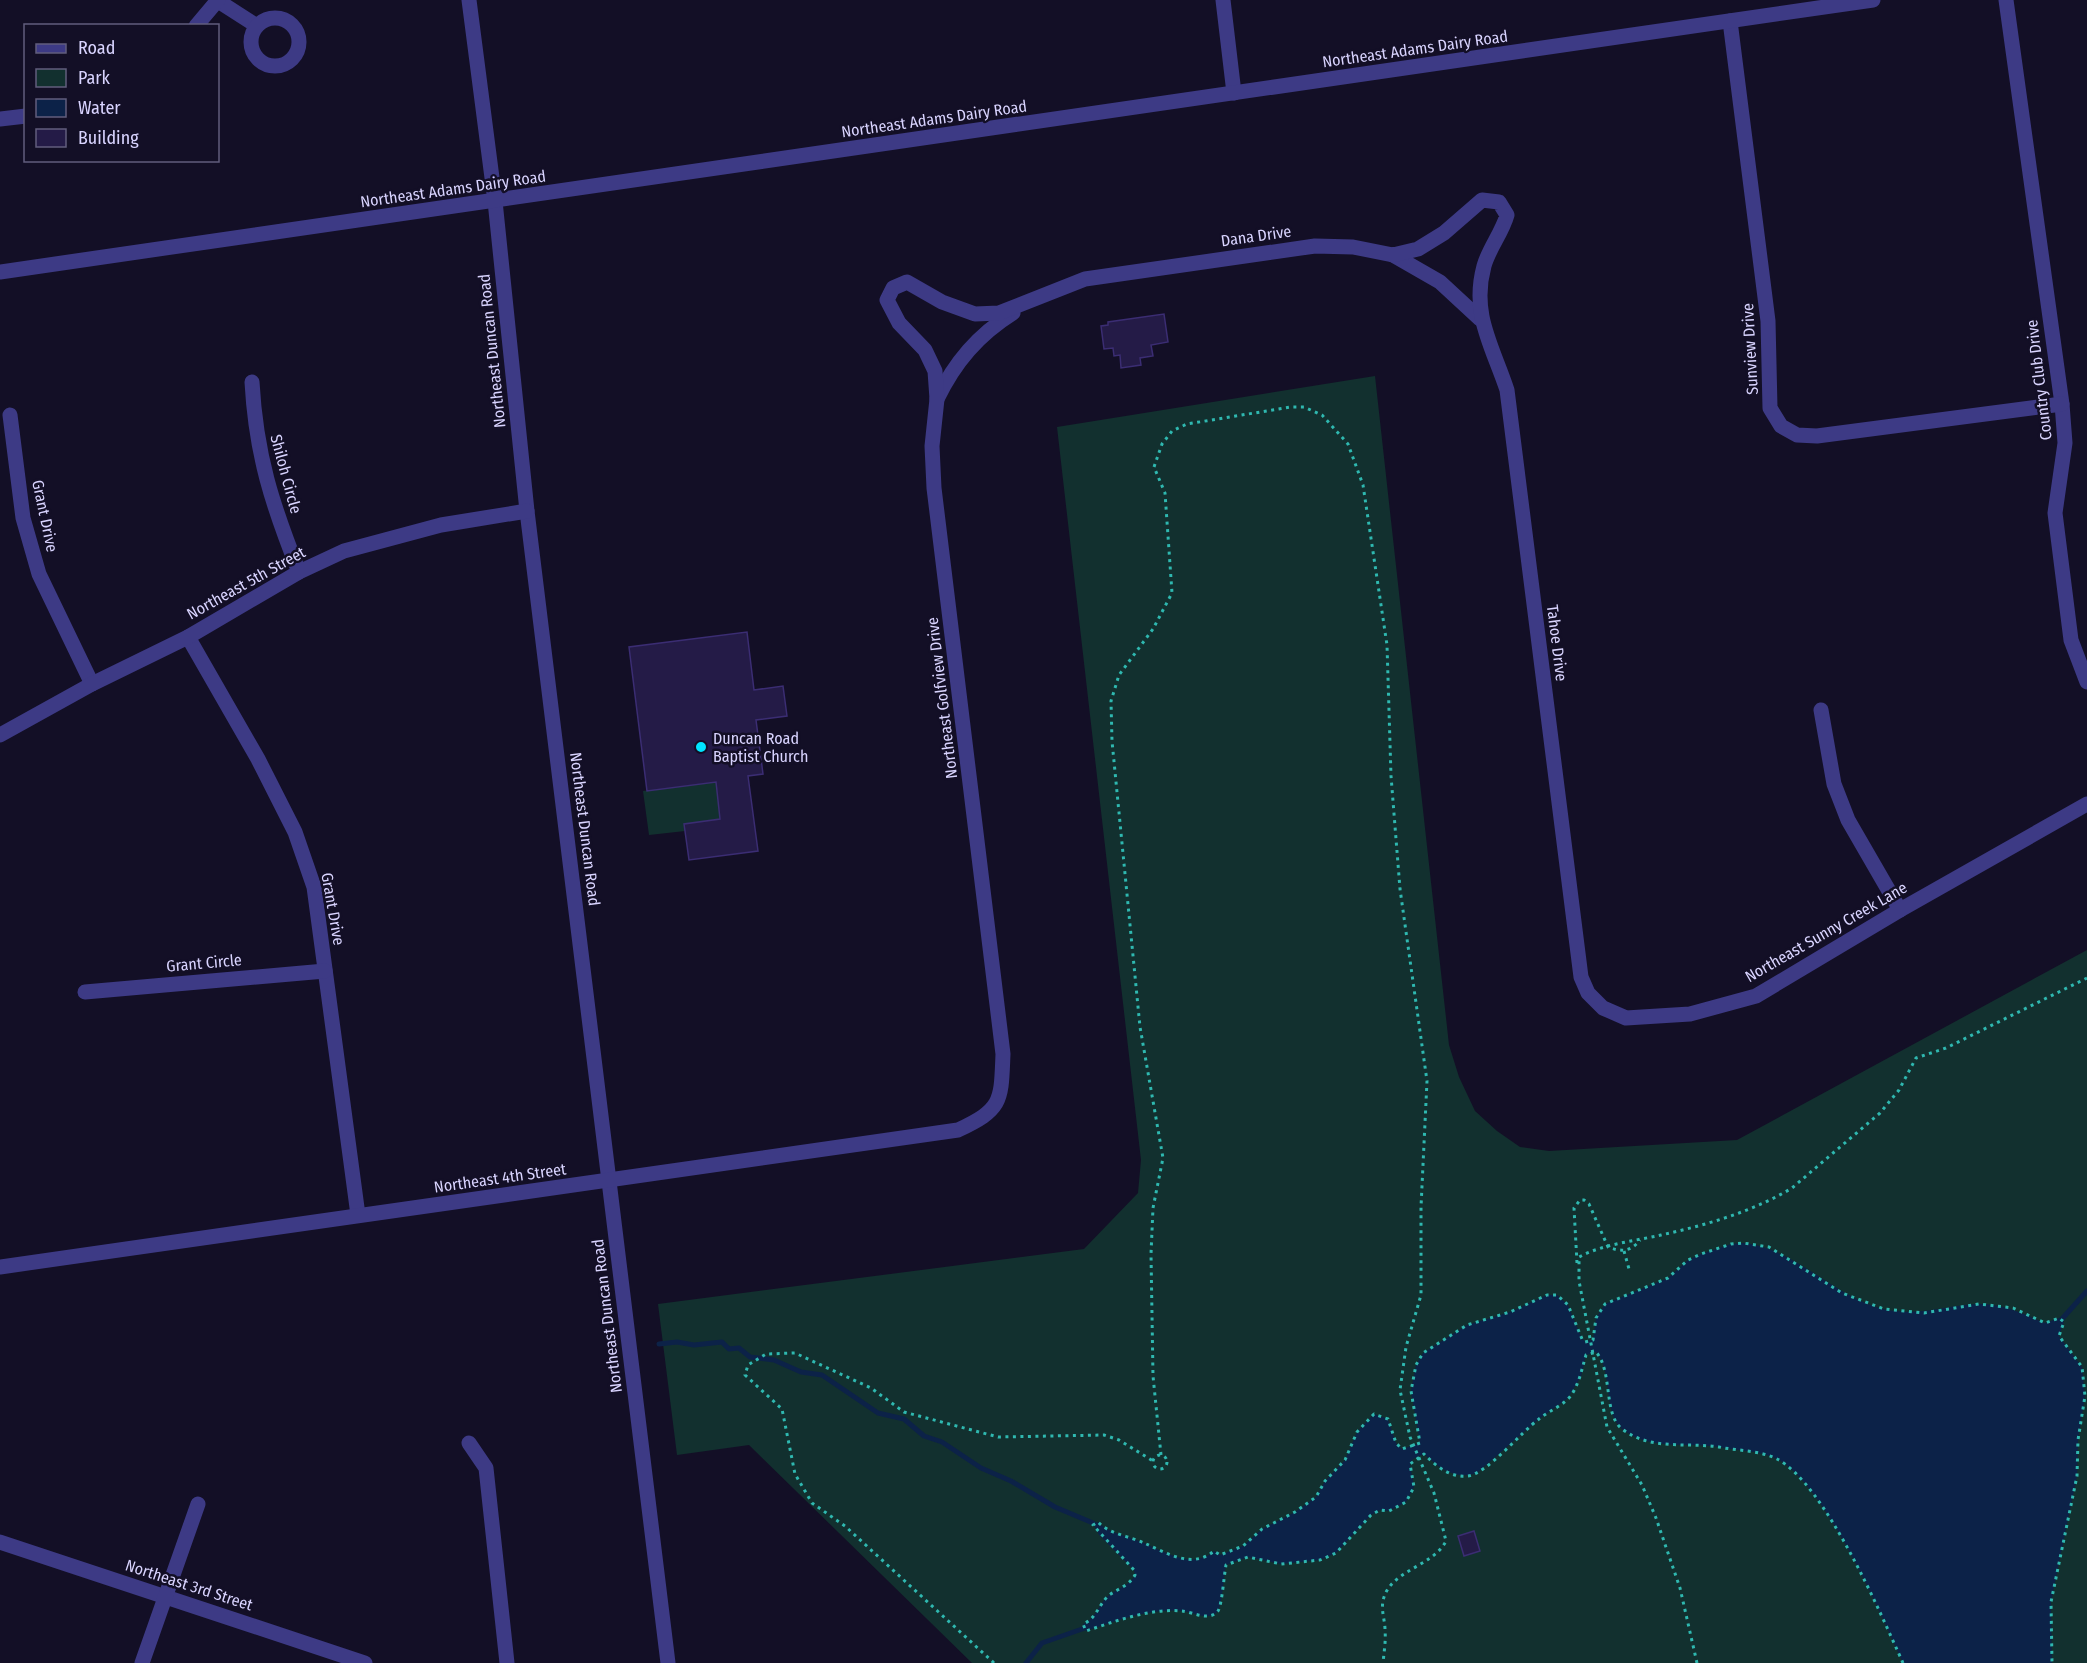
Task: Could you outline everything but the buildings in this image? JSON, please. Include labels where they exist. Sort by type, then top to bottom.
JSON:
[{"type":"street","points":[[198,24],[218,0],[257,26]]},
{"type":"street","name":"Northeast Duncan Road","points":[[469,0],[495,201],[527,511],[668,1663]]},
{"type":"street","points":[[1223,0],[1234,93]]},
{"type":"street","name":"Northeast Adams Dairy Road","points":[[0,272],[1873,0]]},
{"type":"street","name":"Country Club Drive","points":[[2006,0],[2062,404],[2065,443],[2055,513],[2071,640],[2087,682]]},
{"type":"street","name":"Sunview Drive","points":[[1730,21],[1768,321],[1770,408],[1781,426],[1797,435],[1816,436],[2062,404]]},
{"type":"street","points":[[0,119],[24,116]]},
{"type":"street","name":"Tahoe Drive","points":[[1478,204],[1482,200],[1498,202],[1507,215],[1502,232],[1485,263],[1480,288],[1480,319],[1507,390],[1581,977]]},
{"type":"street","name":"Dana Drive","points":[[887,300],[893,288],[907,282],[942,302],[975,314],[999,313],[1085,279],[1286,249],[1315,246],[1353,247],[1393,255],[1418,249],[1444,233],[1478,204]]},
{"type":"street","name":"Tahoe Drive","points":[[1393,255],[1440,282],[1480,319]]},
{"type":"street","name":"Northeast Golfview Drive","points":[[887,300],[899,323],[925,350],[935,371],[937,399],[932,446],[934,488],[1003,1054],[1002,1089],[996,1105]]},
{"type":"street","name":"Dana Drive","points":[[937,399],[965,353],[986,332],[1028,303]]},
{"type":"street","name":"Shiloh Circle","points":[[252,382],[254,420],[272,503],[299,572]]},
{"type":"street","name":"Grant Drive","points":[[10,415],[23,518],[39,574],[92,684]]},
{"type":"street","name":"Northeast 5th Street","points":[[0,735],[92,684],[188,637],[299,572],[344,551],[388,538],[527,511]]},
{"type":"street","name":"Grant Drive","points":[[188,637],[258,759],[295,832],[314,887],[358,1215]]},
{"type":"street","points":[[1821,710],[1834,784],[1848,820],[1899,910]]},
{"type":"street","name":"Northeast Sunny Creek Lane","points":[[1581,977],[1588,993],[1603,1008],[1626,1018],[1690,1014],[1756,996],[1899,910],[2087,804]]},
{"type":"street","name":"Grant Circle","points":[[85,992],[325,971]]},
{"type":"street","name":"Northeast 4th Street","points":[[0,1267],[358,1215],[609,1182],[958,1130],[985,1117],[996,1105]]},
{"type":"street","points":[[469,1443],[486,1468],[507,1663]]},
{"type":"street","points":[[142,1663],[198,1504]]},
{"type":"street","name":"Northeast 3rd Street","points":[[0,1542],[365,1663]]},
{"type":"path","points":[[994,1663],[845,1526],[812,1503],[795,1474],[784,1414],[777,1401],[745,1375],[748,1365],[766,1354],[795,1353],[871,1388],[904,1412],[938,1423],[998,1437],[1104,1435],[1119,1440],[1153,1461],[1155,1467],[1164,1468],[1167,1462],[1161,1455],[1153,1364],[1151,1254],[1153,1208],[1163,1158],[1140,1027],[1112,741],[1111,701],[1119,675],[1153,629],[1172,593],[1165,493],[1154,467],[1162,444],[1172,431],[1187,424],[1291,407],[1313,411],[1329,421],[1348,444],[1357,463],[1368,504],[1387,645],[1391,776],[1400,889],[1427,1081],[1421,1207],[1421,1295],[1404,1355],[1400,1390],[1402,1407],[1413,1447],[1434,1493],[1446,1541],[1437,1554],[1401,1577],[1386,1593],[1383,1610],[1385,1643],[1383,1663]]},
{"type":"path","points":[[1577,1265],[1580,1257],[1586,1253],[1711,1223],[1792,1188],[1881,1113],[1899,1090],[1916,1058],[1946,1048],[2087,978]]},
{"type":"path","points":[[1640,1240],[1624,1251],[1619,1252],[1608,1247],[1589,1204],[1584,1200],[1577,1202],[1574,1218],[1577,1265],[1588,1341],[1607,1427],[1642,1485],[1656,1518],[1680,1588],[1697,1663]]},
{"type":"path","points":[[1903,1663],[1834,1523],[1802,1478],[1775,1458],[1753,1451],[1711,1446],[1682,1446],[1634,1437],[1615,1421],[1600,1357],[1596,1352],[1586,1355],[1581,1377],[1568,1399],[1539,1419],[1477,1473],[1465,1476],[1450,1474],[1424,1454],[1410,1464],[1414,1487],[1406,1502],[1389,1511],[1380,1510],[1371,1515],[1336,1553],[1320,1560],[1281,1564],[1248,1557],[1226,1565],[1222,1604],[1214,1614],[1204,1616],[1166,1611],[1130,1617],[1086,1631],[1083,1624],[1093,1620],[1109,1596],[1128,1584],[1135,1575],[1134,1570],[1099,1535],[1093,1523],[1098,1522],[1109,1531],[1119,1532],[1156,1551],[1180,1558],[1205,1558],[1214,1551],[1223,1555],[1243,1546],[1262,1529],[1295,1512],[1316,1497],[1325,1481],[1345,1460],[1357,1432],[1374,1414],[1388,1419],[1398,1447],[1404,1450],[1420,1443],[1411,1391],[1416,1365],[1423,1353],[1467,1325],[1510,1312],[1547,1295],[1557,1294],[1568,1305],[1582,1339],[1588,1341],[1594,1338],[1596,1318],[1605,1304],[1668,1278],[1688,1260],[1701,1254],[1731,1244],[1743,1243],[1768,1247],[1842,1293],[1884,1309],[1924,1313],[1979,1304],[2013,1308],[2045,1323],[2059,1318],[2064,1322],[2059,1336],[2061,1342],[2068,1345],[2082,1367],[2085,1396],[2077,1476],[2051,1602],[2052,1663]]},
{"type":"path","points":[[1624,1251],[1629,1269]]},
{"type":"path","points":[[1153,1461],[1157,1455],[1161,1455]]},
{"type":"green space","points":[[1375,376],[1449,1045],[1459,1077],[1475,1111],[1497,1131],[1520,1147],[1549,1151],[1737,1140],[2087,950],[2087,1663],[972,1663],[749,1445],[677,1455],[658,1304],[1084,1249],[1138,1193],[1141,1160],[1057,427]]},
{"type":"green space","points":[[716,782],[720,819],[684,824],[685,831],[649,835],[643,791]]},
{"type":"water","points":[[1743,1243],[1780,1254],[1847,1294],[1883,1309],[1908,1312],[1988,1304],[2014,1310],[2045,1323],[2059,1318],[2064,1322],[2059,1336],[2082,1367],[2085,1396],[2078,1440],[2077,1476],[2051,1602],[2052,1663],[1903,1663],[1849,1551],[1813,1494],[1795,1473],[1777,1459],[1763,1454],[1707,1446],[1656,1443],[1633,1436],[1622,1429],[1612,1413],[1605,1370],[1596,1352],[1586,1355],[1581,1377],[1567,1399],[1539,1419],[1477,1473],[1462,1475],[1448,1472],[1424,1454],[1413,1459],[1410,1464],[1414,1487],[1406,1502],[1389,1511],[1380,1510],[1371,1515],[1336,1553],[1320,1560],[1281,1564],[1248,1557],[1226,1565],[1219,1608],[1210,1616],[1182,1611],[1158,1611],[1133,1616],[1086,1631],[1083,1624],[1091,1619],[1108,1596],[1126,1585],[1135,1575],[1134,1570],[1099,1535],[1093,1523],[1098,1522],[1113,1532],[1179,1558],[1197,1559],[1214,1551],[1220,1555],[1243,1546],[1262,1529],[1295,1512],[1316,1497],[1325,1481],[1345,1460],[1357,1432],[1374,1414],[1388,1419],[1396,1443],[1402,1449],[1420,1443],[1411,1391],[1416,1365],[1423,1353],[1467,1325],[1510,1312],[1547,1295],[1557,1295],[1568,1305],[1582,1339],[1593,1340],[1596,1318],[1605,1304],[1668,1278],[1688,1260],[1701,1254],[1731,1244]]},
{"type":"waterway","points":[[2061,1320],[2087,1291]]},
{"type":"waterway","points":[[659,1344],[677,1342],[694,1345],[722,1342],[729,1349],[739,1348],[750,1357],[774,1360],[801,1372],[822,1375],[878,1413],[904,1419],[924,1436],[942,1442],[981,1468],[1011,1481],[1055,1507],[1093,1523]]},
{"type":"waterway","points":[[1026,1663],[1042,1643],[1085,1628]]},
{"type":"place","name":"Duncan Road Baptist Church","points":[[701,747]]}]
